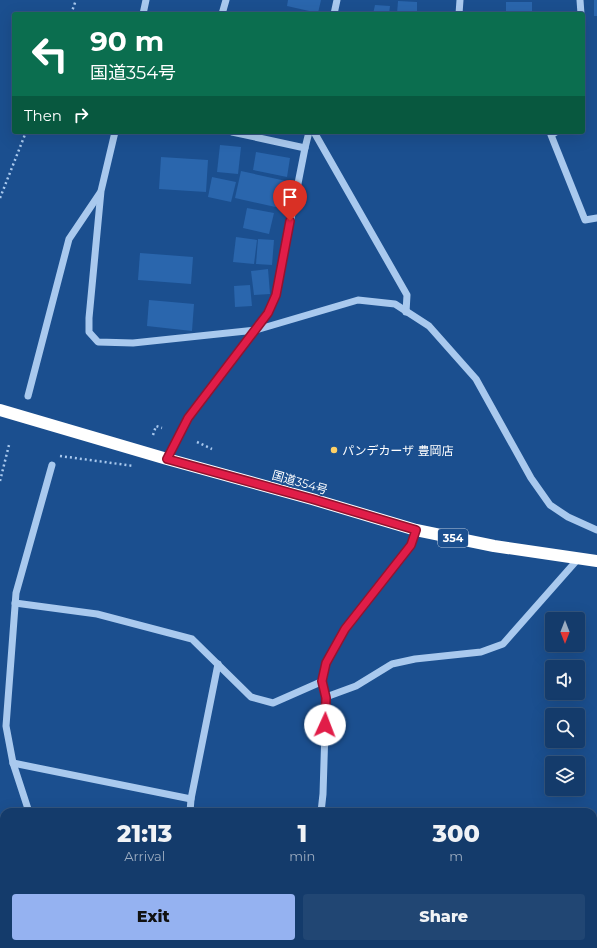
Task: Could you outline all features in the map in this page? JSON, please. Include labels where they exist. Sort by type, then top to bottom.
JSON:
[{"type":"highway","name":"国道354号","points":[[0,410],[416,530],[494,546],[597,561]]},
{"type":"street","points":[[143,12],[146,0]]},
{"type":"street","points":[[223,12],[226,0]]},
{"type":"street","points":[[334,12],[337,0]]},
{"type":"street","points":[[459,12],[460,0]]},
{"type":"street","points":[[580,0],[581,12]]},
{"type":"street","points":[[115,134],[101,191],[89,332],[98,342],[133,343],[256,330],[358,300],[395,304],[429,326],[476,379],[531,478],[550,504],[568,517],[597,530]]},
{"type":"street","points":[[241,134],[305,148]]},
{"type":"street","points":[[167,459],[188,418],[256,330],[268,313],[276,295],[308,134]]},
{"type":"street","points":[[315,134],[407,295],[406,312]]},
{"type":"street","points":[[553,134],[551,135],[585,220],[597,218]]},
{"type":"street","points":[[28,396],[69,239],[101,191]]},
{"type":"street","points":[[28,808],[13,763],[6,726],[16,593],[52,464]]},
{"type":"street","points":[[321,808],[326,698],[322,681],[326,663],[345,629],[411,545],[416,530]]},
{"type":"street","points":[[326,698],[356,686],[392,664],[415,659],[481,652],[502,644],[578,559]]},
{"type":"street","points":[[15,603],[97,614],[192,638],[251,697],[273,703],[322,681]]},
{"type":"street","points":[[190,808],[218,664]]},
{"type":"street","points":[[13,763],[191,799]]},
{"type":"path","points":[[72,12],[76,0]]},
{"type":"path","points":[[0,198],[25,134]]},
{"type":"path","points":[[153,435],[156,426],[162,428]]},
{"type":"path","points":[[197,442],[212,449]]},
{"type":"path","points":[[0,481],[9,445]]},
{"type":"path","points":[[52,464],[59,456],[135,466]]},
{"type":"building","points":[[288,0],[321,0],[318,12],[287,6]]},
{"type":"building","points":[[594,0],[597,0],[597,16],[594,16]]},
{"type":"building","points":[[398,1],[417,2],[417,12],[397,12]]},
{"type":"building","points":[[506,2],[532,2],[532,12],[506,12]]},
{"type":"building","points":[[375,5],[390,6],[389,12],[373,12]]},
{"type":"building","points":[[220,145],[241,147],[238,174],[217,172]]},
{"type":"building","points":[[256,152],[290,158],[287,177],[253,170]]},
{"type":"building","points":[[161,157],[208,160],[206,192],[159,189]]},
{"type":"building","points":[[241,171],[286,181],[280,208],[235,198]]},
{"type":"building","points":[[212,177],[236,182],[231,202],[208,197]]},
{"type":"building","points":[[247,208],[274,213],[269,234],[243,228]]},
{"type":"building","points":[[236,237],[257,240],[254,264],[233,262]]},
{"type":"building","points":[[258,239],[274,240],[272,265],[256,264]]},
{"type":"building","points":[[140,253],[193,257],[191,284],[138,280]]},
{"type":"building","points":[[268,269],[270,294],[254,295],[251,271]]},
{"type":"building","points":[[250,285],[252,306],[235,307],[234,286]]},
{"type":"building","points":[[149,300],[194,304],[192,331],[147,326]]},
{"type":"place","name":"パンデカーザ 豊岡店","points":[[334,450]]},
{"type":"route","points":[[290,221],[276,295],[268,313],[188,418],[167,459],[312,499],[416,530],[411,545],[345,629],[326,663],[322,681],[326,698],[325,725]]}]
